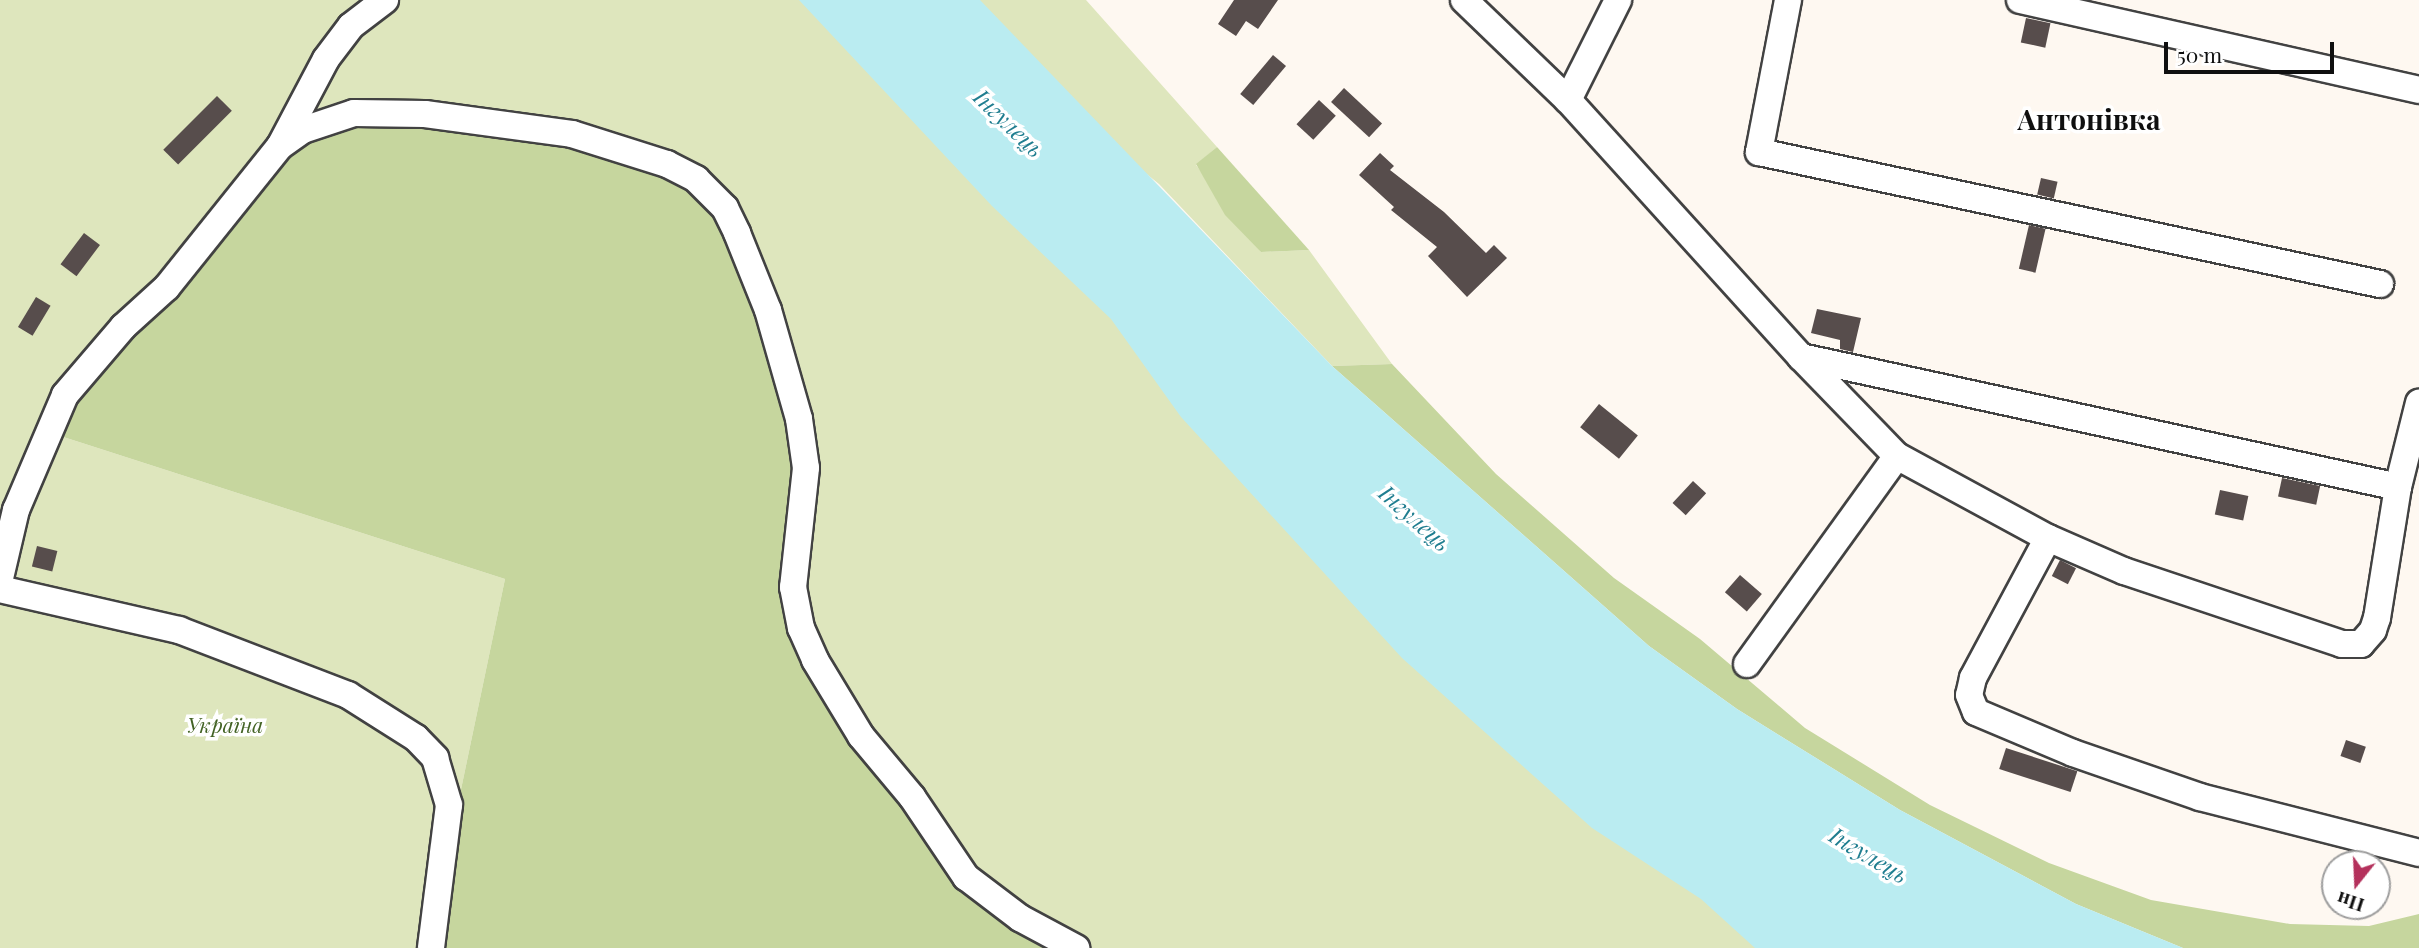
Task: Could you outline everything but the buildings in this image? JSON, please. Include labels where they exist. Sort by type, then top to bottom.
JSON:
[{"type":"street","points":[[0,578],[16,510],[65,395],[123,327],[167,287],[280,146],[326,59],[351,26],[384,0]]},
{"type":"street","points":[[1464,0],[1568,100],[1801,357],[1897,456],[2048,538],[2124,572],[2342,644],[2361,643],[2373,630],[2376,618],[2398,488],[2419,403]]},
{"type":"street","points":[[1568,100],[1618,0]]},
{"type":"street","points":[[1788,0],[1759,152],[2380,284]]},
{"type":"street","points":[[2020,0],[2419,90]]},
{"type":"street","points":[[280,146],[303,130],[354,113],[437,115],[572,134],[667,164],[696,179],[725,208],[768,310],[799,419],[806,468],[793,587],[801,628],[815,660],[861,736],[912,797],[966,877],[1020,918],[1076,948]]},
{"type":"street","points":[[1801,357],[2398,488]]},
{"type":"street","points":[[1748,664],[1897,456]]},
{"type":"street","points":[[2048,538],[1973,678],[1969,695],[1976,712],[2073,754],[2200,797],[2419,853]]},
{"type":"street","points":[[0,589],[179,630],[348,695],[416,738],[435,758],[449,805],[430,948]]},
{"type":"green space","name":"Україна","points":[[0,0],[843,0],[1957,948],[1076,948],[1020,918],[786,655],[48,432],[505,579],[459,799],[438,948],[0,948]]},
{"type":"green space","points":[[931,0],[1086,0],[1217,147],[1196,165],[1261,252],[1309,250],[1392,364],[1332,366],[1159,184]]},
{"type":"green space","points":[[354,113],[623,148],[725,208],[799,419],[801,628],[966,877],[1076,948],[438,948],[459,799],[505,579],[48,432],[280,146]]},
{"type":"green space","points":[[1217,147],[1309,250],[1261,252],[1225,215],[1196,164]]},
{"type":"green space","points":[[1392,364],[1496,474],[1614,578],[1700,639],[1805,728],[1930,805],[2049,863],[2151,900],[2290,924],[2369,926],[2419,914],[2419,948],[2183,948],[2076,904],[1900,810],[1737,709],[1649,646],[1332,366]]},
{"type":"water","name":"Інгулець","points":[[799,0],[980,0],[1332,366],[1649,646],[1737,709],[1900,810],[2076,904],[2183,948],[1755,948],[1701,899],[1592,828],[1402,658],[1181,417],[1111,319],[992,206]]},
{"type":"district","name":"Антонівка","points":[[2089,119]]}]
